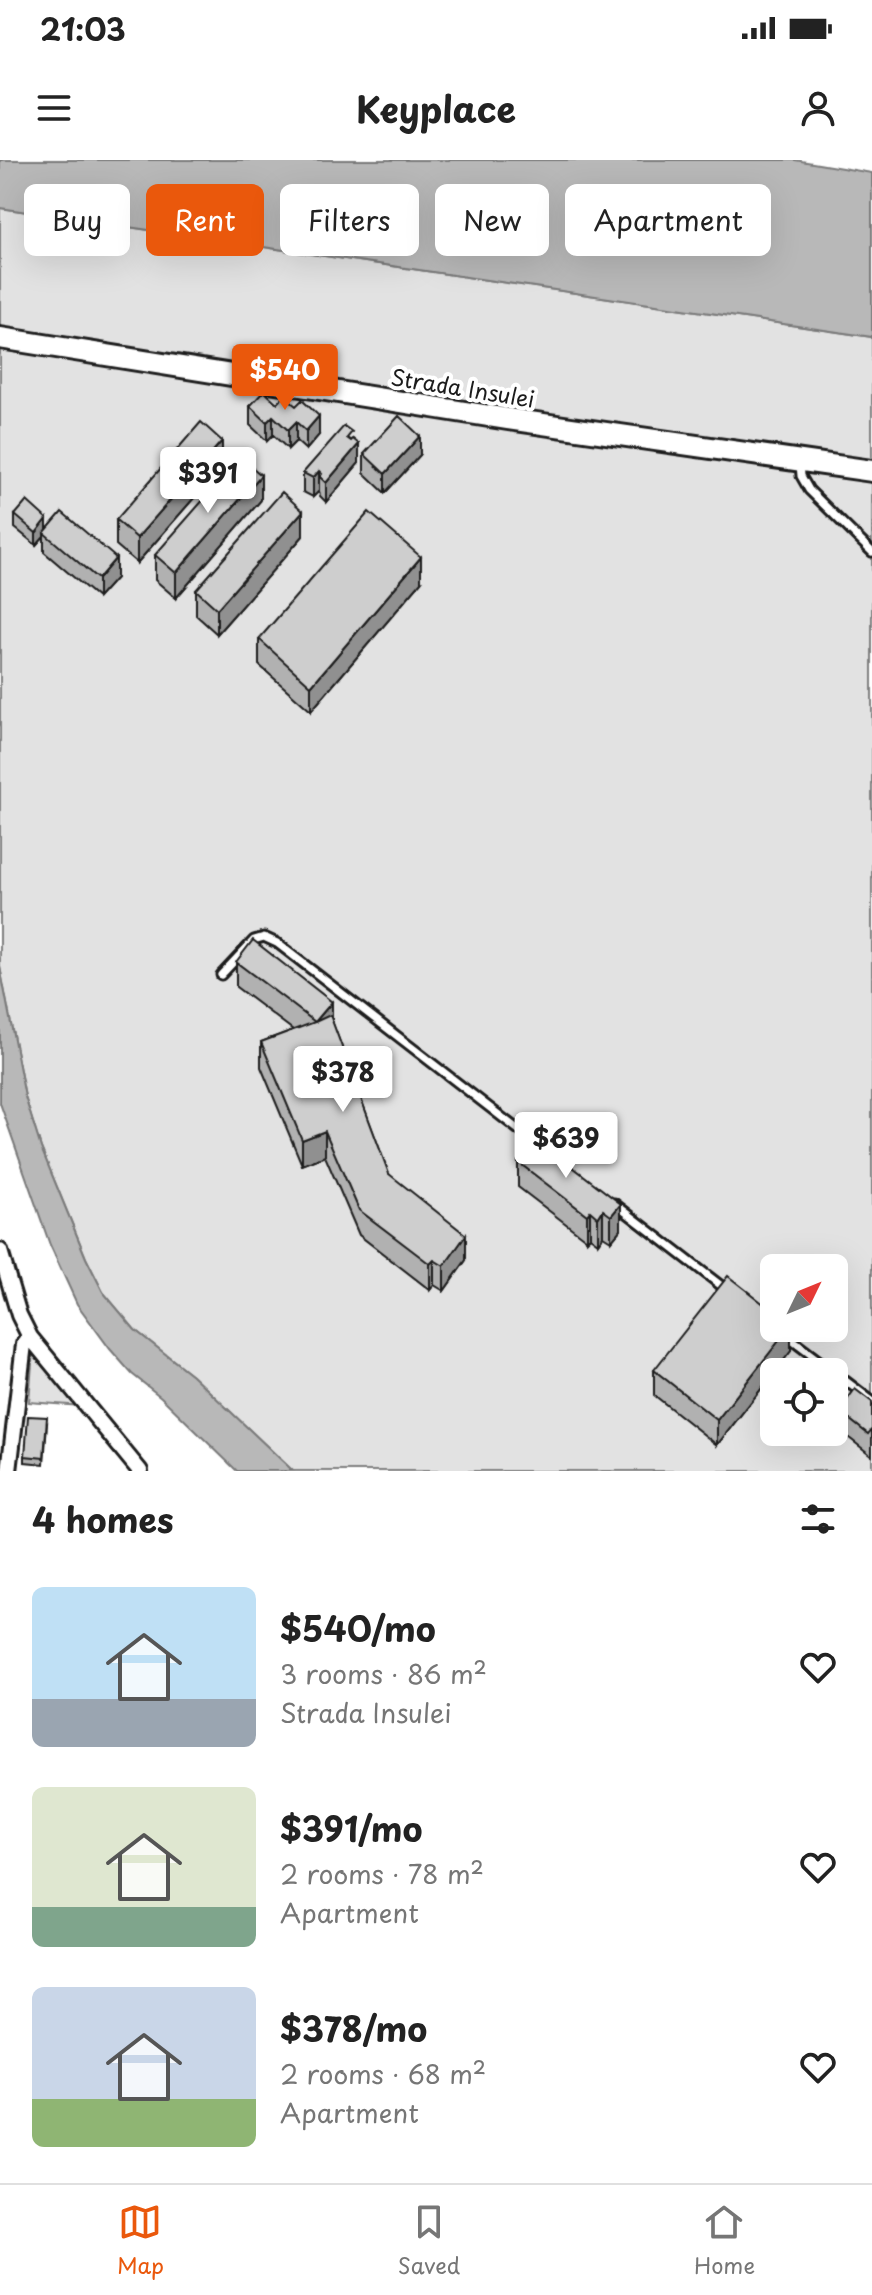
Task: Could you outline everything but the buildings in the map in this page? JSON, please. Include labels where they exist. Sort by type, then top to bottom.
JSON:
[{"type":"street","name":"Strada Insulei","points":[[0,338],[508,419],[872,471]]},
{"type":"street","points":[[0,1251],[19,1315],[30,1337],[140,1471]]},
{"type":"street","points":[[9,1471],[24,1344],[30,1337]]},
{"type":"lane","points":[[800,460],[801,476],[809,490],[872,552]]},
{"type":"lane","points":[[221,975],[254,940],[264,937],[277,943],[548,1152]]},
{"type":"lane","points":[[610,1200],[740,1300]]},
{"type":"lane","points":[[794,1342],[816,1358]]},
{"type":"lane","points":[[848,1383],[872,1401]]},
{"type":"shaded area","points":[[0,160],[795,160],[872,173],[872,337],[324,256],[419,256],[419,184],[280,184],[280,249],[264,247],[264,184],[146,184],[146,230],[130,227],[130,184],[24,184],[24,212],[0,208]]},
{"type":"shaded area","points":[[0,208],[24,212],[24,256],[130,256],[130,227],[146,230],[146,256],[264,256],[264,247],[280,249],[280,256],[324,256],[872,337],[872,1471],[293,1471],[192,1375],[135,1330],[103,1292],[41,1148],[25,1097],[0,967]]},
{"type":"shaded area","points":[[0,967],[25,1097],[41,1148],[103,1292],[135,1330],[192,1375],[293,1471],[237,1471],[161,1397],[132,1374],[77,1304],[50,1245],[0,1103]]},
{"type":"shaded area","points":[[33,1351],[36,1351],[83,1406],[29,1402]]}]
